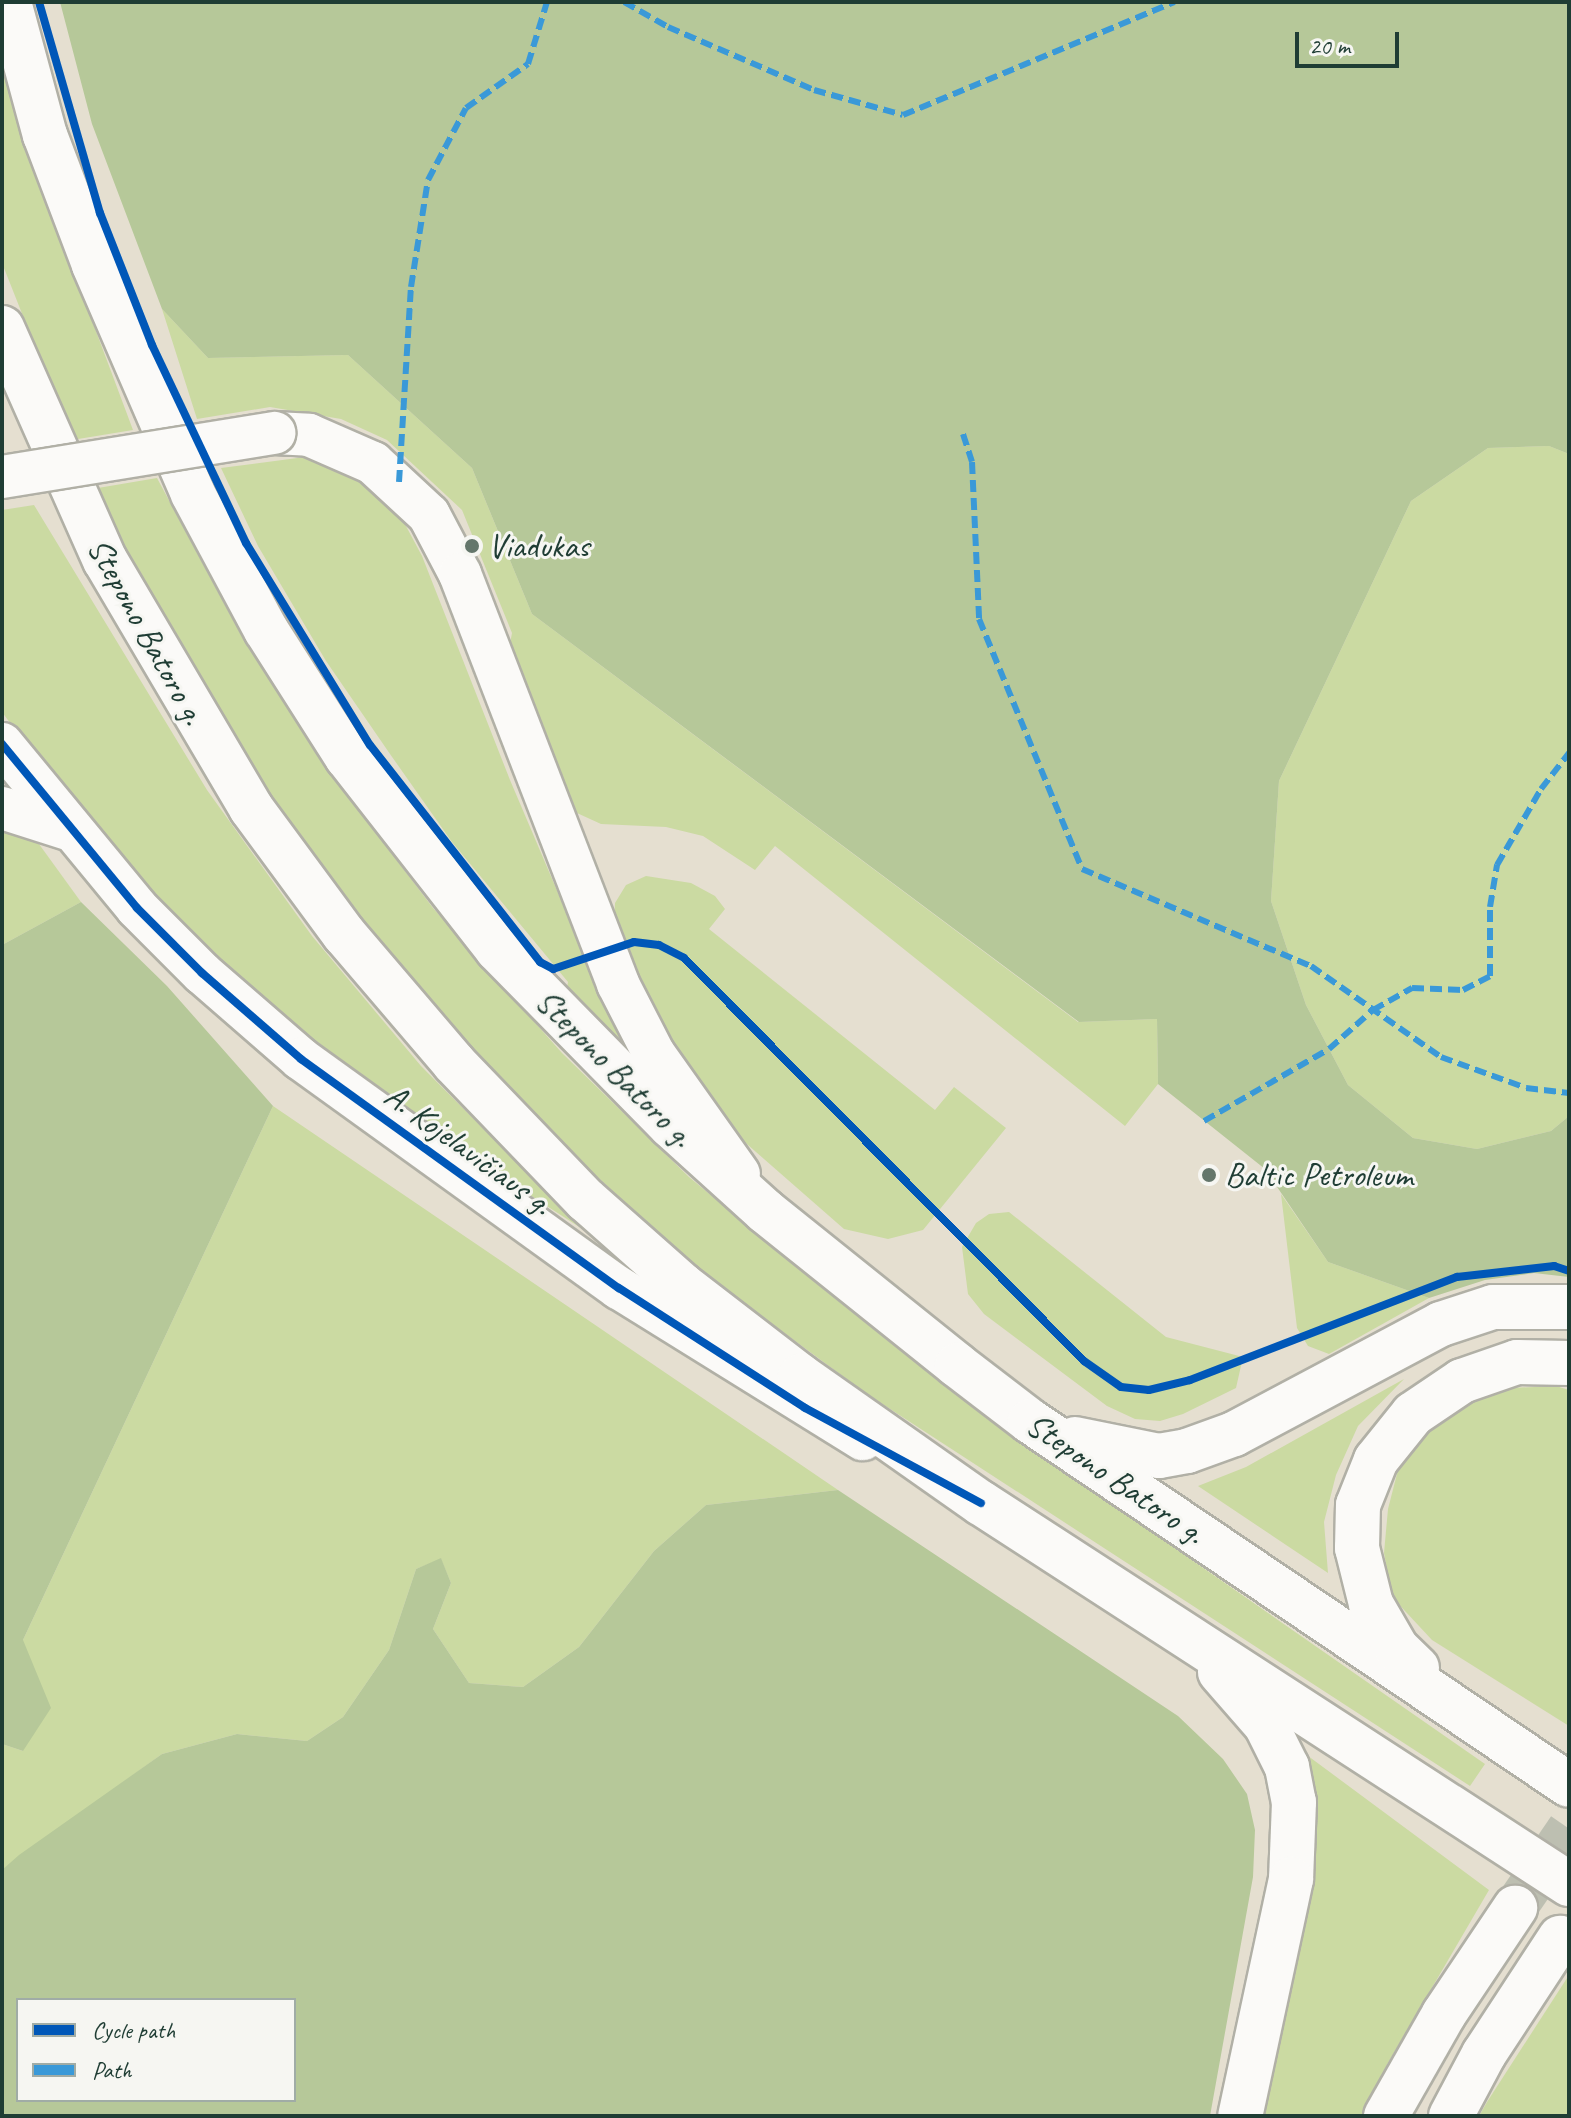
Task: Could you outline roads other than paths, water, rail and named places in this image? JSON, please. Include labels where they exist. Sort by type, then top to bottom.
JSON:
[{"type":"main road","name":"Stepono Batoro g.","points":[[9,2],[45,135],[140,379],[193,494],[266,630],[347,757],[497,949],[585,1043],[765,1211],[1030,1421],[1569,1785]]},
{"type":"main road","name":"Stepono Batoro g.","points":[[2,328],[105,560],[185,705],[251,808],[344,934],[454,1063],[597,1209],[800,1376],[981,1503],[1188,1633],[1569,1884]]},
{"type":"main road","points":[[1030,1421],[1120,1451],[1159,1456],[1187,1451],[1234,1434],[1441,1324],[1493,1307],[1569,1307]]},
{"type":"main road","points":[[1458,1709],[1397,1649],[1371,1604],[1357,1548],[1358,1505],[1376,1460],[1413,1414],[1462,1381],[1517,1362],[1569,1363]]},
{"type":"main road","points":[[1188,1633],[1266,1725],[1287,1767],[1294,1802],[1291,1879],[1240,2116]]},
{"type":"main road","points":[[1386,2116],[1444,2014],[1515,1908]]},
{"type":"main road","points":[[1451,2116],[1484,2054],[1560,1938]]},
{"type":"street","points":[[2,477],[274,433],[309,435],[361,456],[399,482],[429,515],[460,574],[618,984],[654,1054],[765,1211]]},
{"type":"street","name":"A. Kojelavičiaus g.","points":[[2,744],[68,829],[202,973],[301,1059],[619,1288],[805,1408],[981,1503]]},
{"type":"street","points":[[2,808],[68,829]]},
{"type":"tunnel","points":[[1515,1908],[1569,1829]]},
{"type":"place","name":"Viadukas","points":[[472,546]]},
{"type":"place","name":"Baltic Petroleum","points":[[1209,1175]]}]
